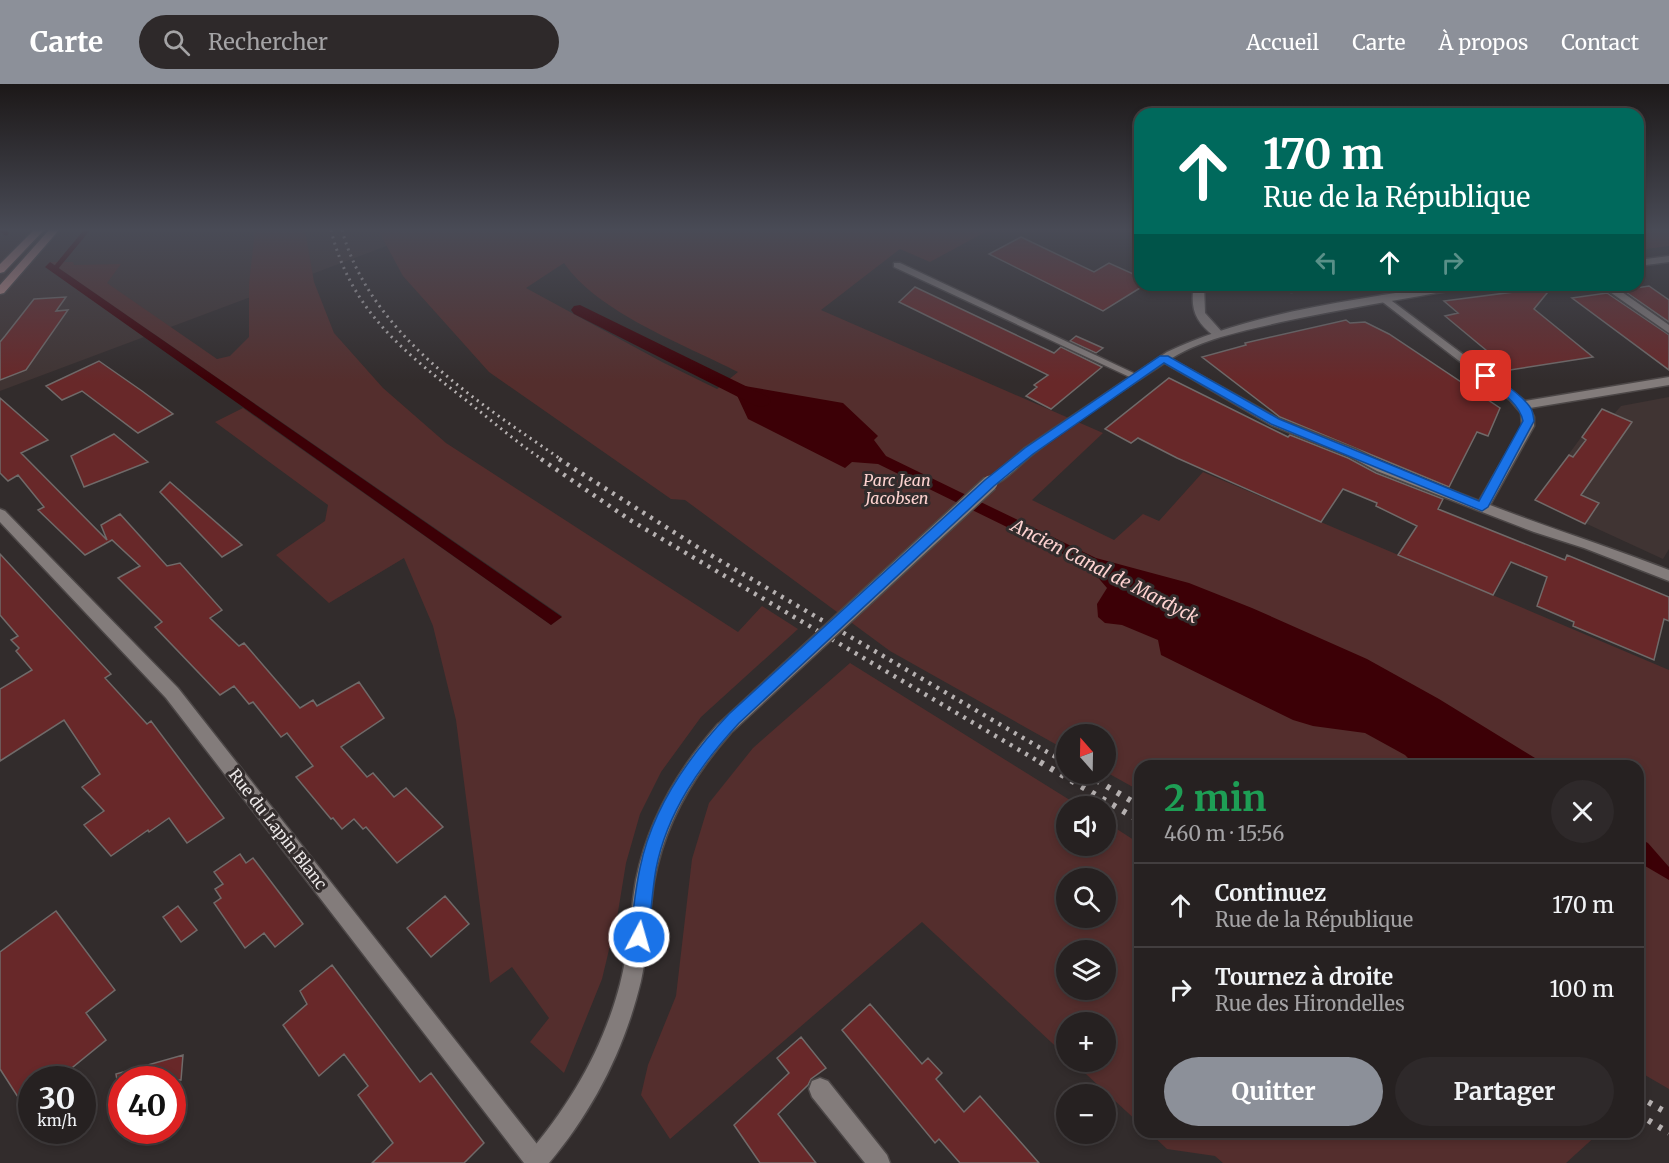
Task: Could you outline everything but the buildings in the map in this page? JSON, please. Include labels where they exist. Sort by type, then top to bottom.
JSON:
[{"type":"street","points":[[1198,291],[1197,312],[1203,321],[1218,334]]},
{"type":"street","points":[[536,1162],[582,1102],[603,1058],[630,984],[648,868],[658,833],[679,787],[701,755],[724,729],[990,483],[1029,451],[1164,359],[1196,342],[1218,334],[1420,291]]},
{"type":"street","points":[[1614,291],[1669,330]]},
{"type":"street","points":[[1384,298],[1523,405],[1529,415],[1527,426],[1482,507]]},
{"type":"street","points":[[1164,359],[1275,422],[1482,507],[1549,533],[1589,544],[1669,576]]},
{"type":"street","points":[[1523,405],[1669,381]]},
{"type":"street","name":"Rue du Lapin Blanc","points":[[0,514],[172,693],[536,1162]]},
{"type":"street","points":[[820,1089],[879,1163]]},
{"type":"lane","points":[[930,280],[1137,377]]},
{"type":"shaded area","points":[[0,280],[295,280],[0,391]]},
{"type":"shaded area","points":[[1669,397],[1669,549],[1663,559],[1535,500],[1602,409],[1614,414],[1621,406]]},
{"type":"green space","points":[[77,280],[109,280],[107,283],[217,359],[230,356],[249,337],[249,280],[314,280],[334,333],[383,388],[446,443],[738,632],[762,606],[798,629],[701,717],[661,772],[640,814],[626,863],[618,912],[602,979],[564,1073],[530,1042],[549,1018],[512,967],[490,983],[456,720],[433,626],[404,558],[329,603],[276,555],[325,521],[328,505],[215,422],[243,408],[551,625],[562,616]]},
{"type":"green space","name":"Parc Jean Jacobsen","points":[[407,280],[538,280],[526,288],[662,362],[717,389],[738,372],[644,326],[598,297],[578,280],[859,280],[821,310],[1103,433],[1032,500],[1114,540],[1143,514],[1159,521],[1203,472],[1669,670],[1669,1089],[1644,1074],[1644,760],[1134,760],[1134,788],[1116,778],[1116,724],[1056,724],[1056,744],[890,651],[685,500],[671,499],[489,372]]},
{"type":"green space","points":[[850,663],[1063,796],[1056,796],[1056,856],[1116,856],[1116,828],[1134,840],[1134,1118],[1116,1102],[1116,1084],[1097,1084],[1084,1072],[1116,1072],[1116,1012],[1056,1012],[1056,1047],[922,922],[670,1139],[641,1095],[648,1065],[676,996],[692,859],[709,803],[753,748]]},
{"type":"green space","points":[[1155,1138],[1594,1138],[1566,1163],[1223,1163],[1215,1156],[1167,1149]]},
{"type":"water","points":[[64,280],[76,280],[562,617],[551,625]]},
{"type":"water","name":"Ancien Canal de Mardyck","points":[[733,384],[843,403],[878,436],[874,440],[886,456],[1096,558],[1189,583],[1367,659],[1439,699],[1538,760],[1410,760],[1365,733],[1313,726],[1293,720],[1161,655],[1158,640],[1122,625],[1105,623],[1098,617],[1097,604],[1107,588],[1089,567],[1061,553],[1060,555],[1029,537],[1027,539],[1010,531],[1011,529],[878,464],[852,462],[845,468],[748,419],[734,389],[730,387]]},
{"type":"water","points":[[1644,841],[1669,867],[1669,880],[1644,865]]},
{"type":"waterway","points":[[580,310],[761,401]]},
{"type":"railway","points":[[350,280],[366,307],[402,347],[543,460]]},
{"type":"railway","points":[[364,280],[376,302],[431,362],[496,414],[562,460]]},
{"type":"railway","points":[[541,459],[630,520],[1043,764]]},
{"type":"railway","points":[[559,459],[702,550],[1056,757]]},
{"type":"railway","points":[[1040,762],[1134,817]]},
{"type":"railway","points":[[1103,784],[1134,802]]},
{"type":"railway","points":[[1644,1099],[1669,1114]]},
{"type":"railway","points":[[1644,1118],[1669,1133]]},
{"type":"route","points":[[639,937],[644,889],[658,833],[679,787],[712,742],[734,718],[990,483],[1029,451],[1120,388],[1164,359],[1275,422],[1360,456],[1382,468],[1482,507],[1529,421],[1527,410],[1520,402],[1486,376]]}]
